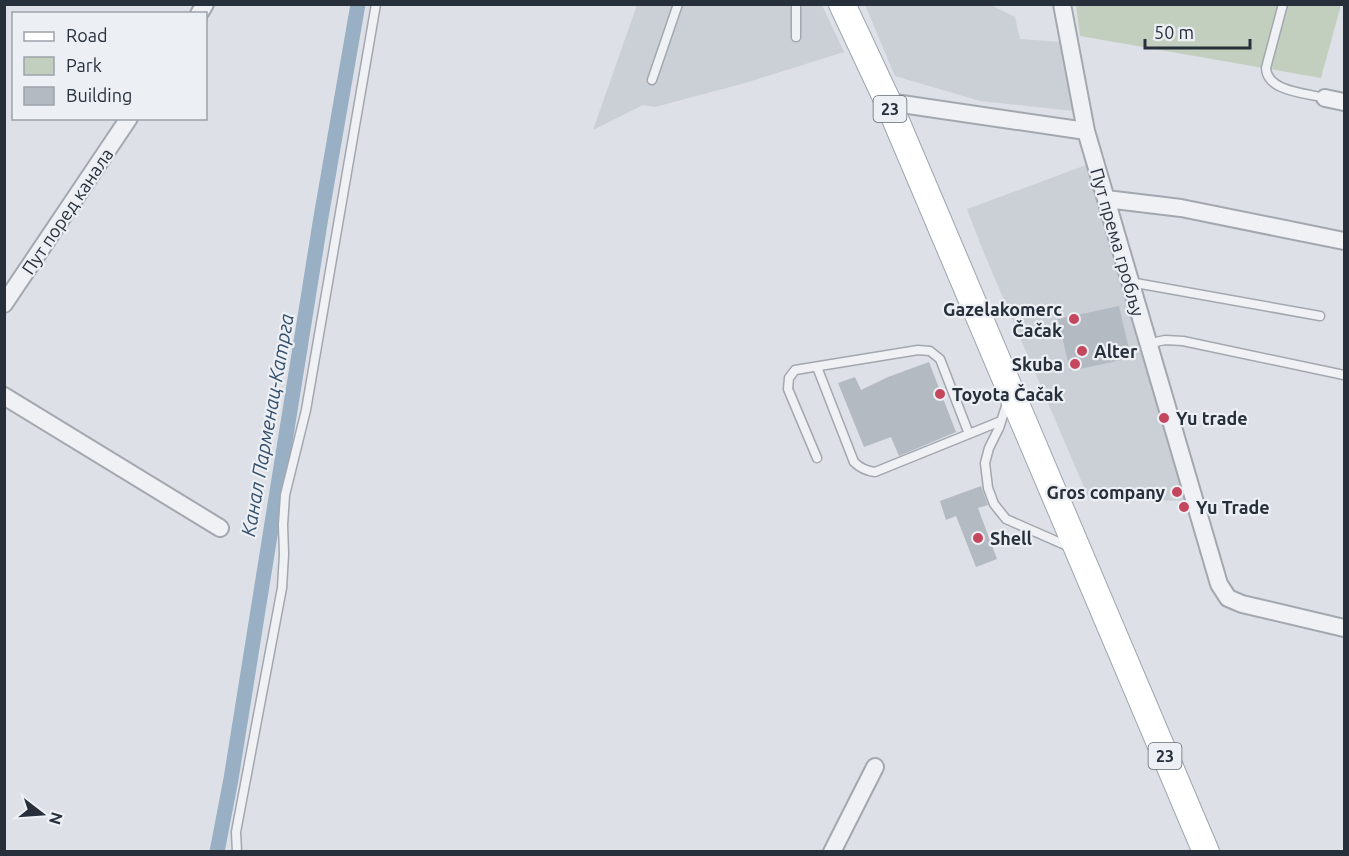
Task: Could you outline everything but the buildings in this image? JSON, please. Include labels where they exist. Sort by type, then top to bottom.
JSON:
[{"type":"main road","name":"23","points":[[842,4],[888,102],[1206,852]]},
{"type":"street","name":"Пут према гробљу","points":[[1062,4],[1086,131],[1219,584],[1228,598],[1242,604],[1344,628]]},
{"type":"street","points":[[1325,98],[1344,102]]},
{"type":"street","points":[[888,102],[1086,131]]},
{"type":"street","name":"Пут поред канала","points":[[4,304],[128,120]]},
{"type":"street","points":[[1106,199],[1181,208],[1344,241]]},
{"type":"street","points":[[4,396],[220,528]]},
{"type":"street","points":[[832,852],[875,767]]},
{"type":"lane","points":[[237,852],[236,832],[282,588],[285,495],[308,399],[376,4]]},
{"type":"lane","points":[[652,80],[678,4]]},
{"type":"lane","points":[[796,4],[796,38]]},
{"type":"lane","points":[[1283,4],[1266,68],[1268,78],[1277,86],[1325,98]]},
{"type":"lane","points":[[1130,282],[1320,316]]},
{"type":"lane","points":[[1147,344],[1165,340],[1183,341],[1344,375]]},
{"type":"lane","points":[[817,458],[788,388],[788,383],[795,370],[918,350],[930,351],[940,359],[969,434]]},
{"type":"lane","points":[[817,367],[854,462],[864,470],[875,472],[1001,421]]},
{"type":"lane","points":[[1011,392],[985,463],[988,488],[994,504],[1006,519],[1078,550]]},
{"type":"shaded area","points":[[637,5],[822,5],[844,52],[745,83],[655,107],[643,105],[593,130]]},
{"type":"shaded area","points":[[865,5],[991,5],[1015,17],[1020,39],[1063,42],[1073,111],[980,101],[895,76]]},
{"type":"shaded area","points":[[1089,164],[1193,501],[1089,499],[967,209]]},
{"type":"green space","points":[[1076,5],[1341,5],[1321,78],[1080,36]]},
{"type":"waterway","name":"Канал Парменац-Катрга","points":[[217,852],[231,779],[321,217],[358,4]]},
{"type":"place","name":"Gazelakomerc Čačak","points":[[1074,319]]},
{"type":"place","name":"Alter","points":[[1082,351]]},
{"type":"place","name":"Skuba","points":[[1075,364]]},
{"type":"place","name":"Toyota Čačak","points":[[940,394]]},
{"type":"place","name":"Yu trade","points":[[1164,418]]},
{"type":"place","name":"Gros company","points":[[1177,492]]},
{"type":"place","name":"Yu Trade","points":[[1184,507]]},
{"type":"place","name":"Shell","points":[[978,538]]}]
